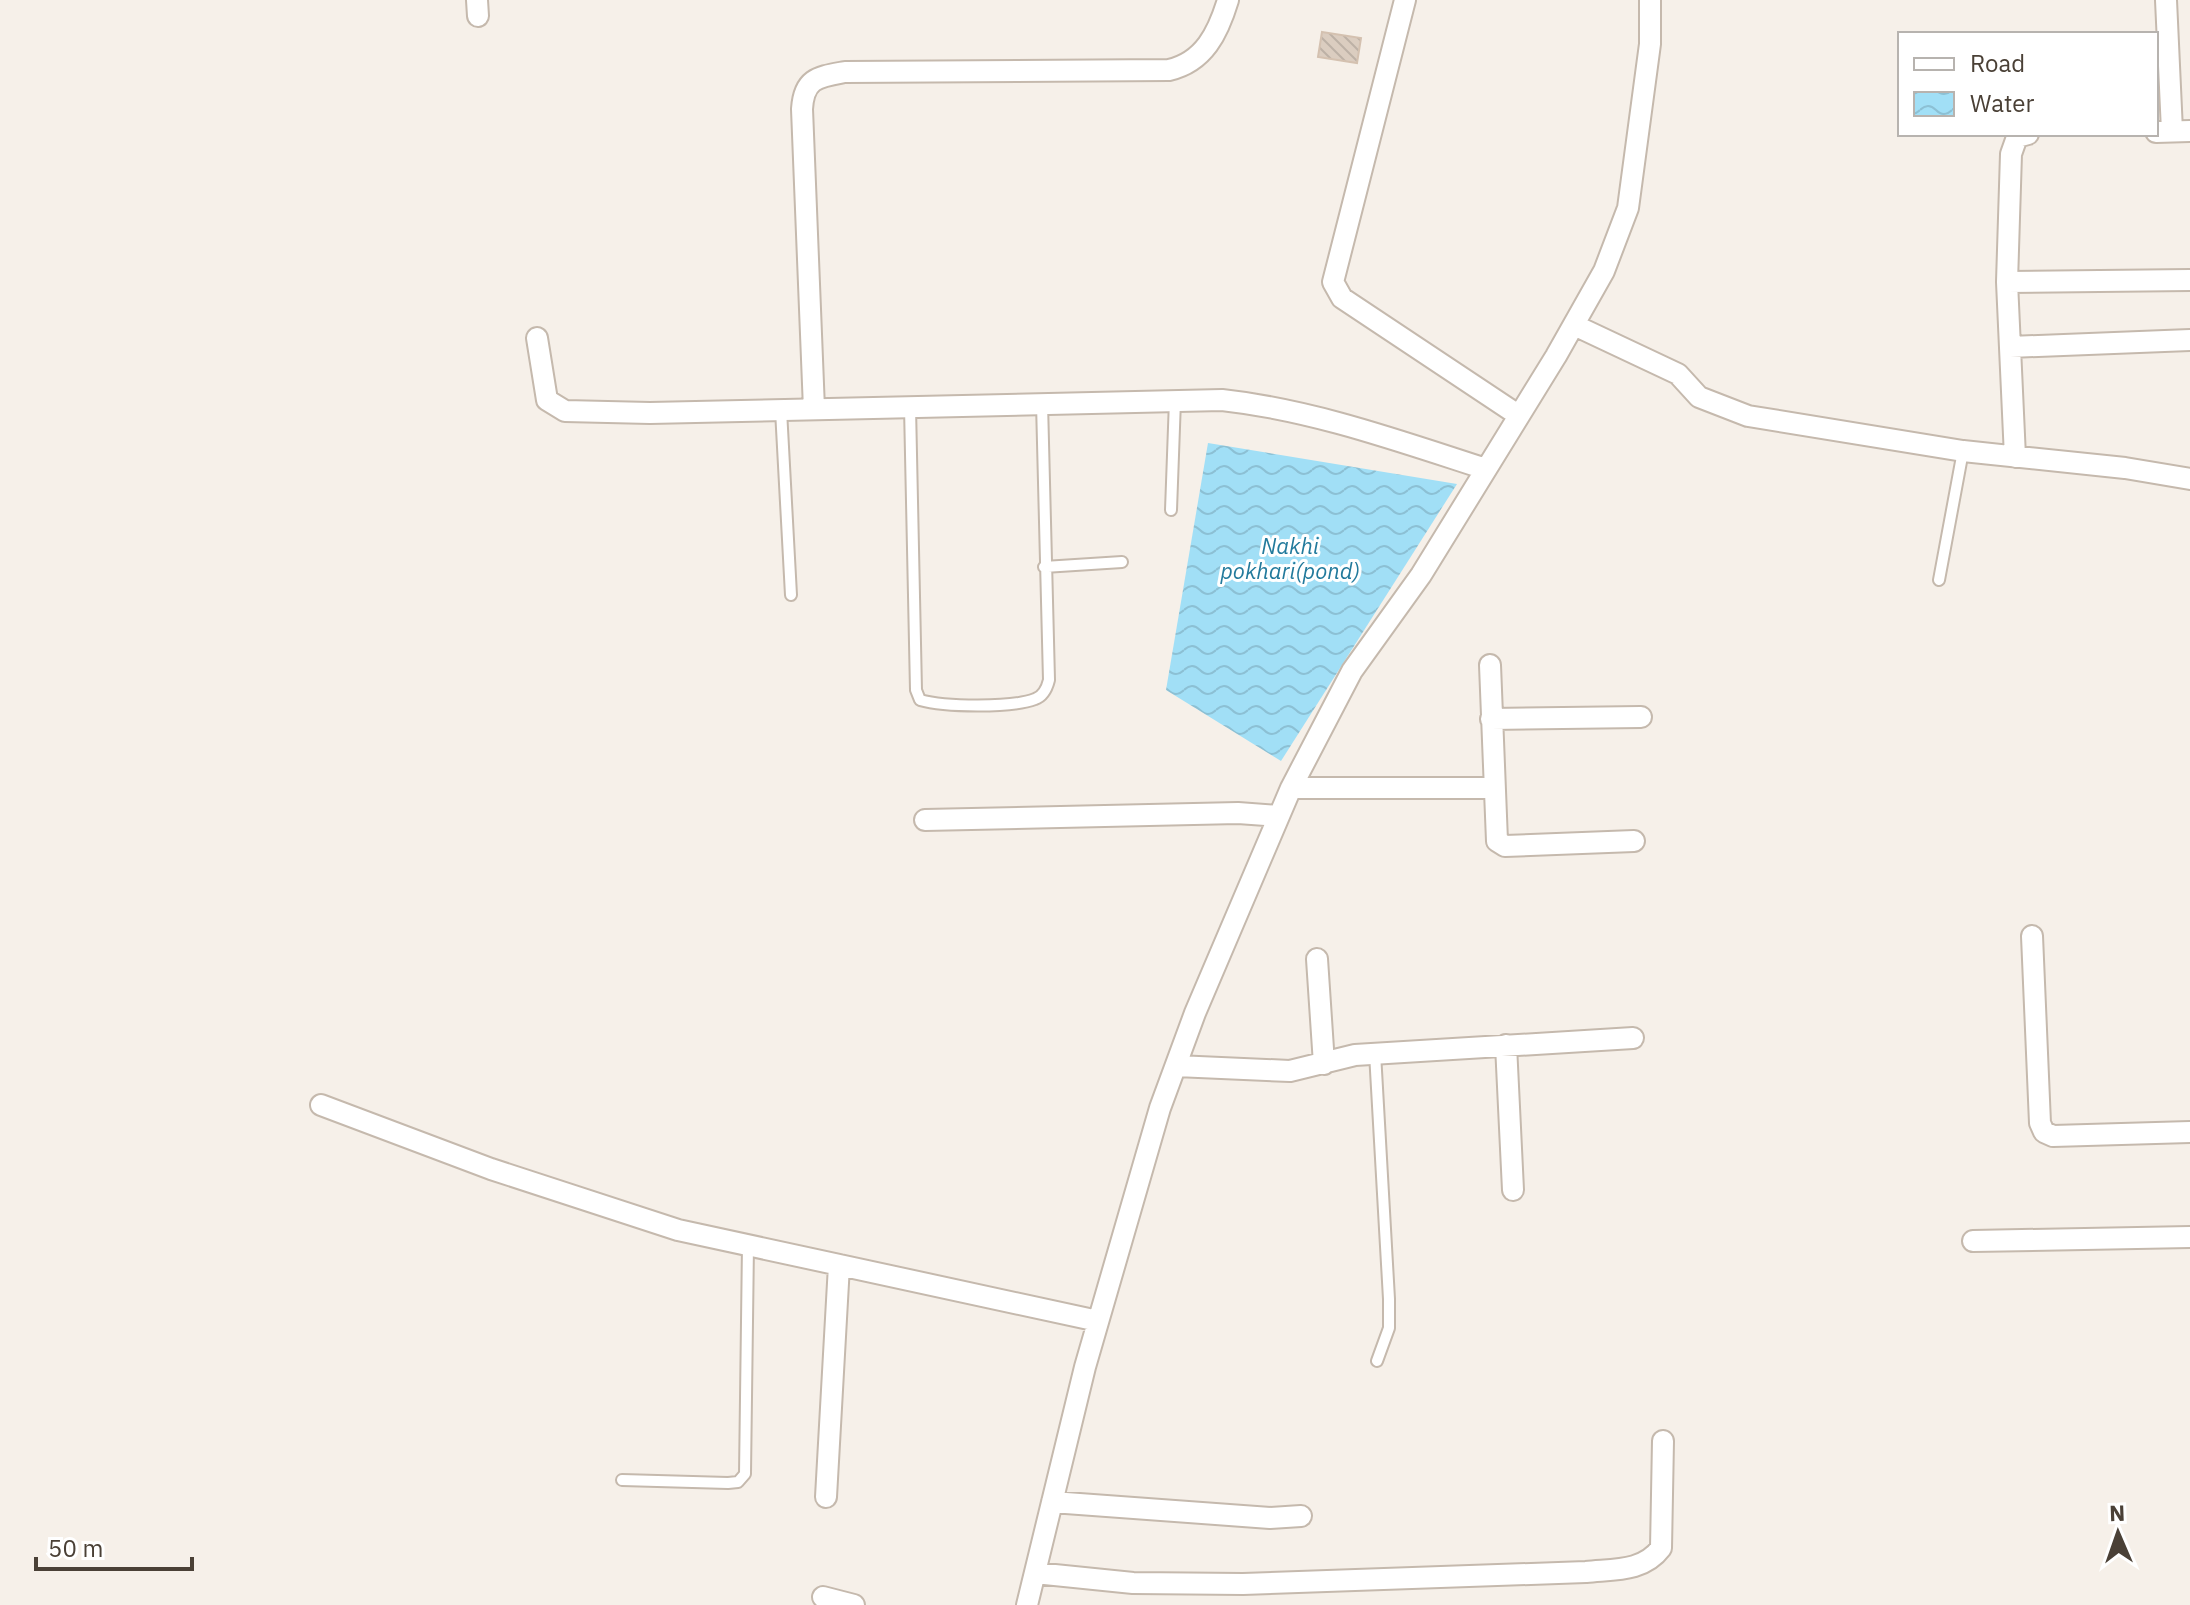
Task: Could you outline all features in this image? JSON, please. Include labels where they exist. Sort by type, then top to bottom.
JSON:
[{"type":"street","points":[[814,409],[802,109],[806,85],[814,78],[845,72],[1169,70],[1186,66],[1197,58],[1221,21],[1228,0]]},
{"type":"street","points":[[1405,0],[1333,282],[1342,298],[1518,415]]},
{"type":"street","points":[[1027,1605],[1098,1321],[1176,1066],[1240,901],[1291,788],[1352,671],[1421,575],[1604,271],[1628,208],[1649,58],[1650,0]]},
{"type":"street","points":[[2166,0],[2173,131]]},
{"type":"street","points":[[2015,457],[2007,282],[2011,154],[2017,137],[2021,136]]},
{"type":"street","points":[[2007,282],[2190,280]]},
{"type":"street","points":[[1574,325],[1678,374],[1699,397],[1748,416],[1963,451],[2140,469],[2190,479]]},
{"type":"street","points":[[537,338],[547,400],[565,411],[781,410],[1175,399],[1264,405],[1323,418],[1486,469]]},
{"type":"street","points":[[2010,347],[2190,340]]},
{"type":"street","points":[[1490,665],[1494,831],[1497,841],[1505,846],[1634,841]]},
{"type":"street","points":[[1491,719],[1641,717]]},
{"type":"street","points":[[1291,788],[1493,788]]},
{"type":"street","points":[[925,820],[1238,813],[1278,816]]},
{"type":"street","points":[[2032,936],[2040,1123],[2044,1132],[2053,1136],[2190,1132]]},
{"type":"street","points":[[1317,959],[1324,1064]]},
{"type":"street","points":[[1176,1066],[1290,1071],[1375,1053],[1633,1038]]},
{"type":"street","points":[[1506,1045],[1513,1190]]},
{"type":"street","points":[[321,1105],[491,1169],[678,1230],[1098,1321]]},
{"type":"street","points":[[1973,1241],[2190,1237]]},
{"type":"street","points":[[826,1497],[839,1265]]},
{"type":"street","points":[[1035,1573],[1133,1583],[1243,1584],[1586,1572],[1640,1566],[1652,1561],[1661,1548],[1663,1441]]},
{"type":"street","points":[[1052,1502],[1270,1518],[1301,1516]]},
{"type":"street","points":[[823,1597],[854,1605]]},
{"type":"lane","points":[[1171,510],[1175,399]]},
{"type":"lane","points":[[910,407],[914,666],[920,700],[933,704],[1011,702],[1038,699],[1047,690],[1042,403]]},
{"type":"lane","points":[[781,410],[791,595]]},
{"type":"lane","points":[[1939,580],[1963,451]]},
{"type":"lane","points":[[1044,567],[1122,562]]},
{"type":"lane","points":[[1375,1053],[1389,1299],[1389,1328],[1377,1361]]},
{"type":"lane","points":[[622,1480],[728,1483],[738,1482],[745,1474],[748,1245]]},
{"type":"water","name":"Nakhi pokhari(pond)","points":[[1208,443],[1457,484],[1281,761],[1166,690]]},
{"type":"building","points":[[1322,32],[1361,38],[1357,63],[1318,57]]}]
